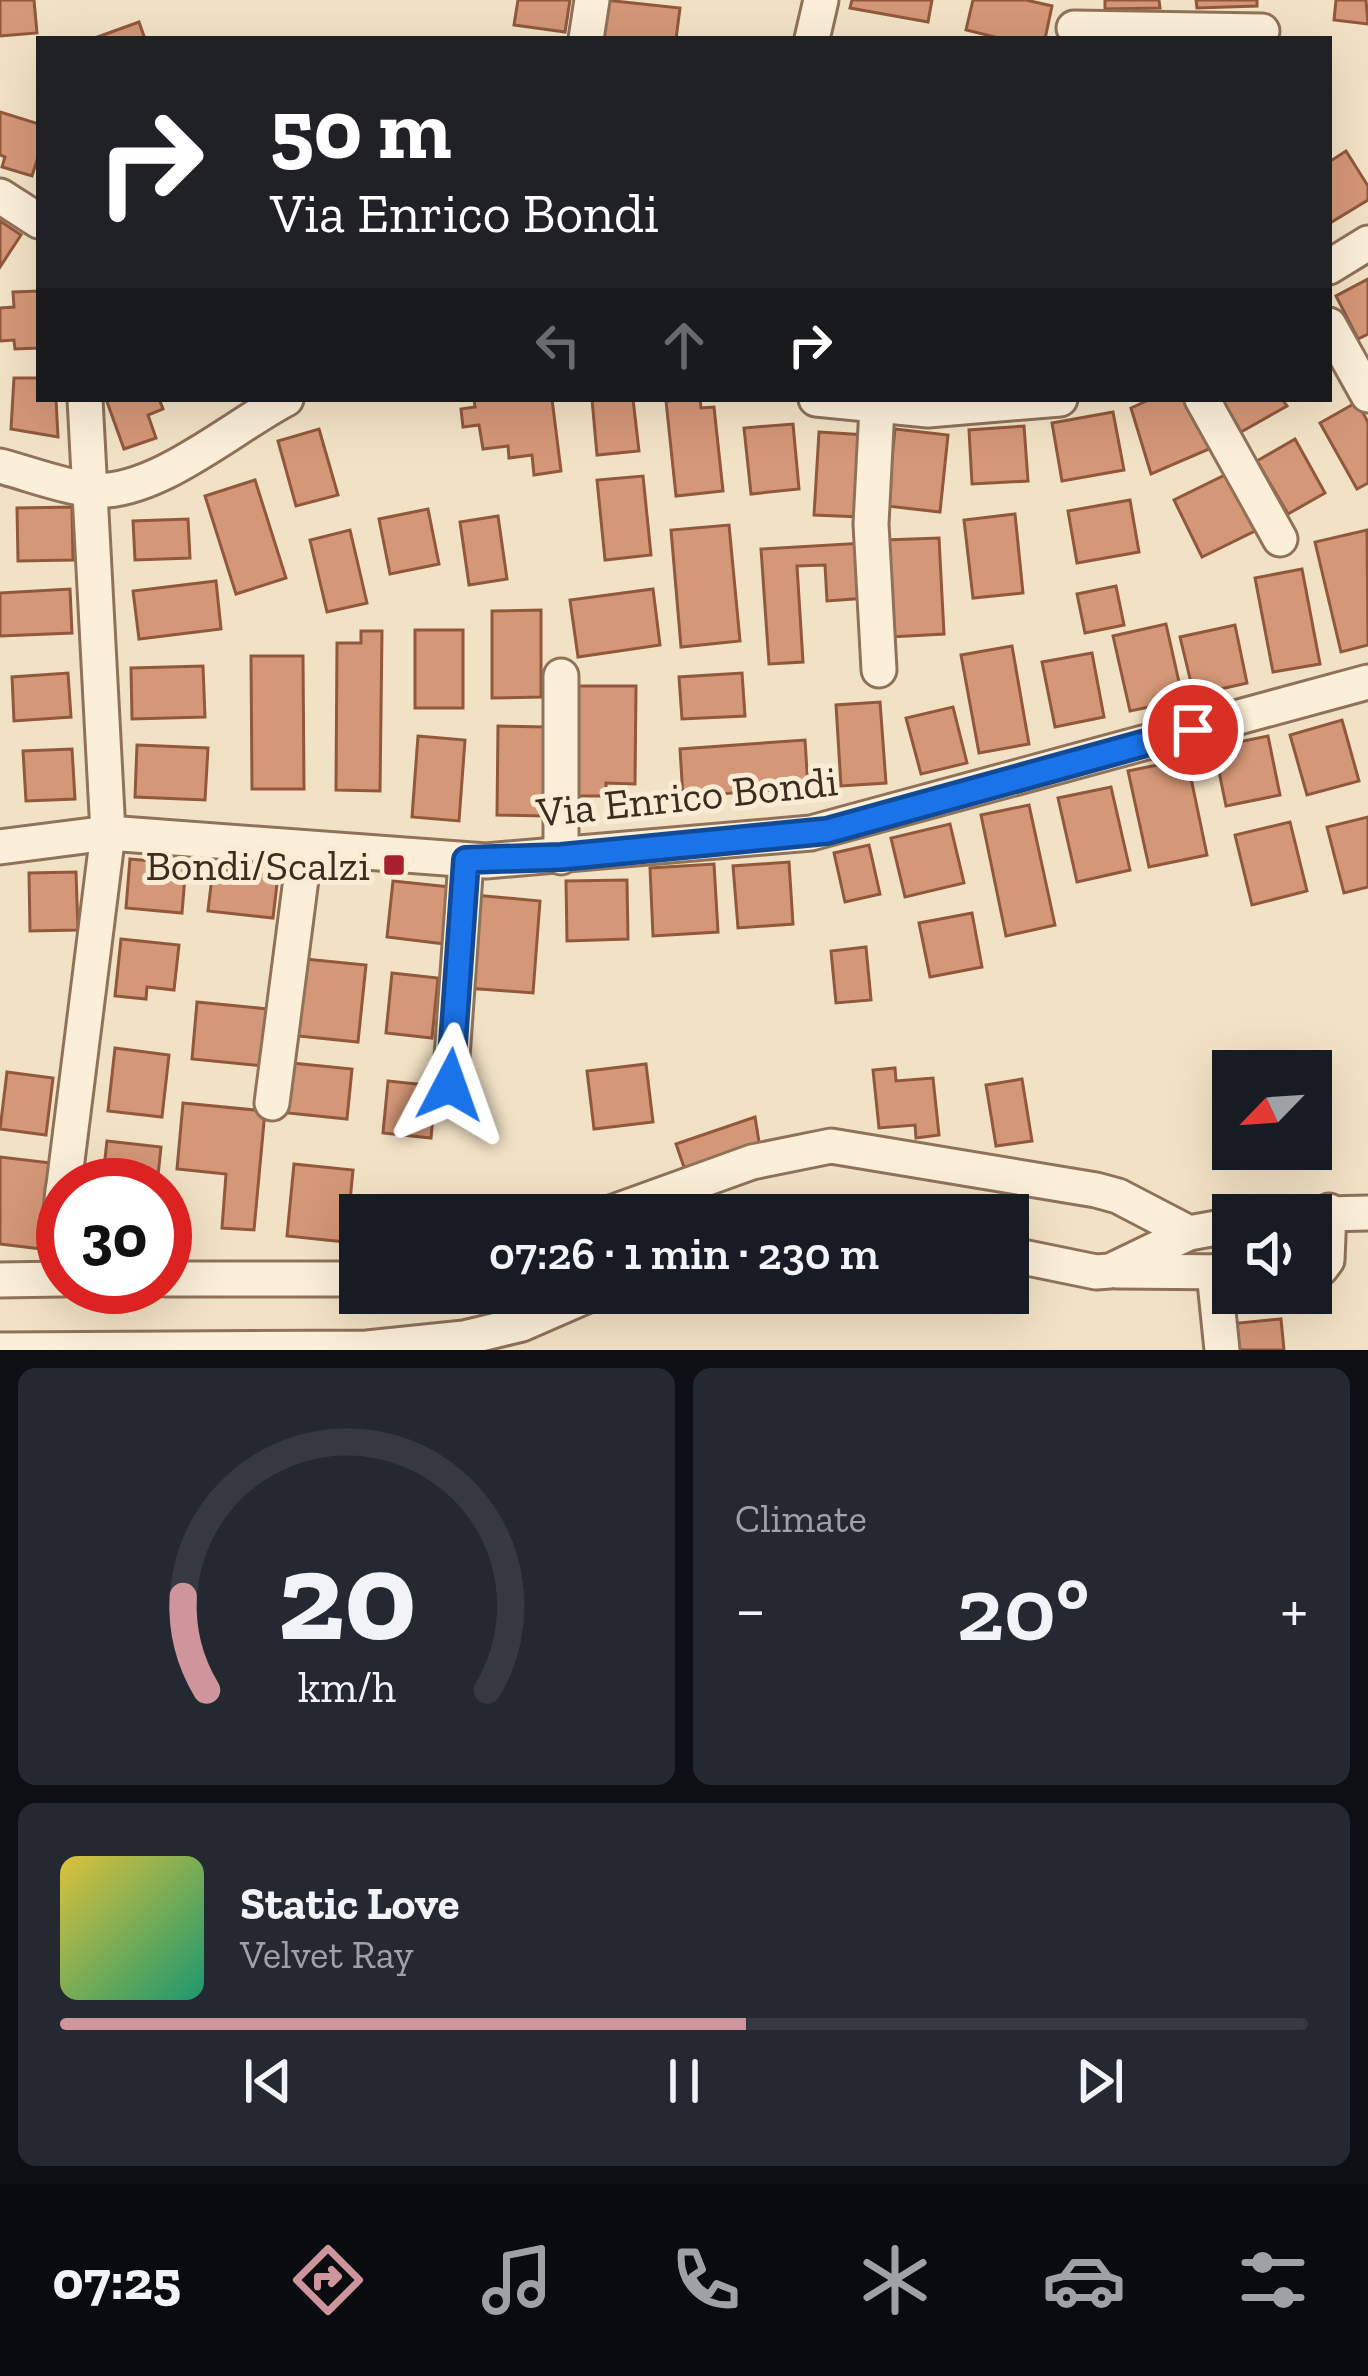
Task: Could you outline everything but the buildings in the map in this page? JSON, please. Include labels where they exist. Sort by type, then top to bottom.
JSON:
[{"type":"street","points":[[586,36],[592,0]]},
{"type":"street","points":[[813,36],[820,0]]},
{"type":"street","points":[[1074,22],[1262,31]]},
{"type":"street","points":[[0,196],[36,219]]},
{"type":"street","points":[[1332,264],[1368,243]]},
{"type":"street","points":[[1332,330],[1368,395]]},
{"type":"street","points":[[67,1158],[108,832],[85,402]]},
{"type":"street","points":[[0,466],[91,490],[121,489],[150,479],[281,402]]},
{"type":"street","points":[[839,402],[956,410],[1030,402]]},
{"type":"street","points":[[1204,402],[1280,539]]},
{"type":"street","points":[[877,407],[871,524],[880,670]]},
{"type":"street","points":[[561,676],[561,857]]},
{"type":"street","name":"Via Enrico Bondi","points":[[0,848],[108,832],[466,860],[561,857],[843,827],[1368,682]]},
{"type":"street","points":[[272,1103],[305,848]]},
{"type":"street","points":[[450,1085],[466,860]]},
{"type":"street","points":[[663,1194],[752,1162],[831,1146],[1096,1190],[1189,1232]]},
{"type":"street","points":[[1332,1211],[1368,1213]]},
{"type":"street","points":[[1109,1271],[1189,1232],[1212,1228]]},
{"type":"street","points":[[1029,1258],[1096,1272],[1212,1272]]},
{"type":"street","points":[[0,1280],[36,1279]]},
{"type":"street","points":[[192,1279],[339,1279]]},
{"type":"street","points":[[0,1350],[386,1346],[464,1338],[545,1314]]},
{"type":"street","points":[[1222,1314],[1222,1350]]},
{"type":"place","name":"Bondi/Scalzi","points":[[394,865]]},
{"type":"route","points":[[450,1085],[466,860],[561,857],[827,831],[1193,730]]}]
